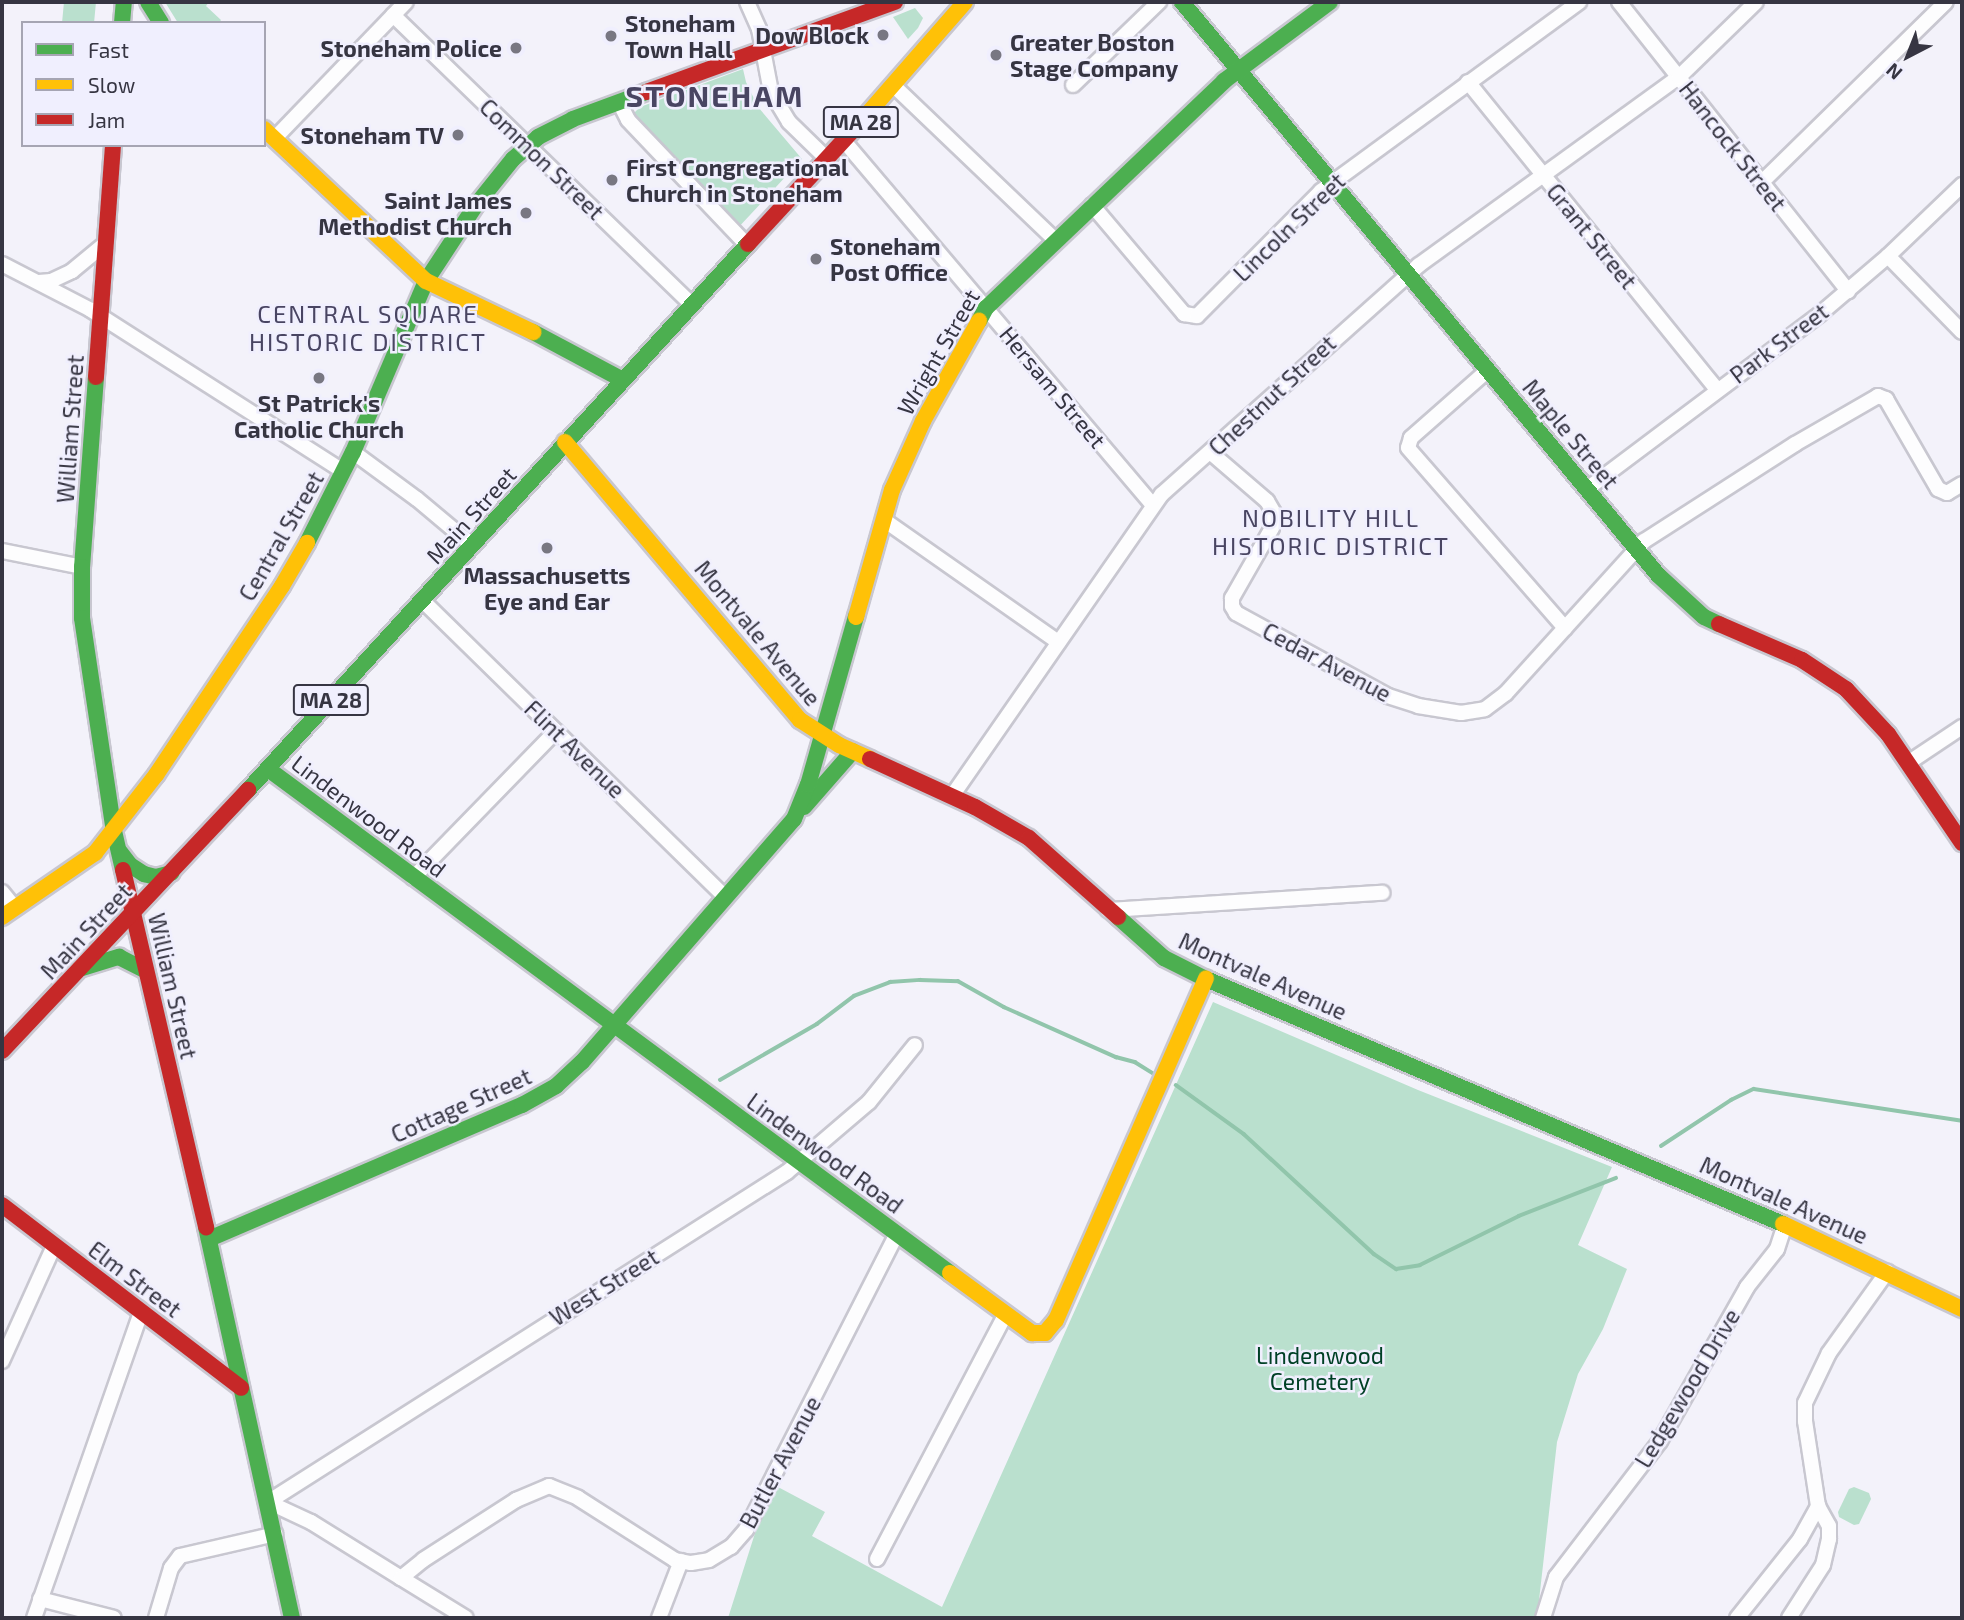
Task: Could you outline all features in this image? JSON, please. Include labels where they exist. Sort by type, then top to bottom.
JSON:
[{"type":"street","points":[[122,21],[124,2]]},
{"type":"street","points":[[148,2],[160,21]]},
{"type":"street","points":[[406,2],[269,134],[426,281],[588,359],[621,379]]},
{"type":"street","points":[[747,2],[759,29],[768,81],[782,112],[827,159]]},
{"type":"street","name":"Central Street","points":[[8,912],[84,862],[114,831],[156,775],[271,603],[312,535],[354,452],[426,281],[485,192],[528,145],[562,124],[876,5],[895,2]]},
{"type":"street","name":"Main Street","points":[[2,1051],[423,601],[690,303],[844,141],[965,2]]},
{"type":"street","points":[[1073,85],[1159,2]]},
{"type":"street","name":"Maple Street","points":[[1182,2],[1676,593],[1704,617],[1792,655],[1840,684],[1878,721],[1962,844]]},
{"type":"street","name":"Wright Street","points":[[821,735],[892,490],[923,421],[986,308],[1238,69],[1330,2]]},
{"type":"street","name":"Lincoln Street","points":[[1092,205],[1182,313],[1193,317],[1332,181],[1579,2]]},
{"type":"street","name":"Hancock Street","points":[[1619,2],[1848,291]]},
{"type":"street","name":"Chestnut Street","points":[[952,796],[1153,505],[1408,274],[1542,173],[1679,77],[1756,2]]},
{"type":"street","points":[[1762,182],[1946,2]]},
{"type":"street","name":"Common Street","points":[[393,15],[690,303]]},
{"type":"street","name":"Grant Street","points":[[1468,82],[1717,389]]},
{"type":"street","points":[[893,85],[1055,240]]},
{"type":"street","points":[[619,102],[628,120],[746,244]]},
{"type":"street","name":"Hersam Street","points":[[844,141],[1153,505]]},
{"type":"street","name":"William Street","points":[[113,147],[82,567],[82,618],[114,831],[209,1239],[292,1618]]},
{"type":"street","name":"Park Street","points":[[1587,489],[1848,291],[1962,185]]},
{"type":"street","points":[[39,282],[72,271],[106,243]]},
{"type":"street","points":[[1888,256],[1962,332]]},
{"type":"street","points":[[2,264],[101,316],[344,472]]},
{"type":"street","points":[[1489,370],[1411,438],[1408,448],[1565,628]]},
{"type":"street","name":"Cedar Avenue","points":[[1210,452],[1267,501],[1275,513],[1272,528],[1233,595],[1233,609],[1366,686],[1418,706],[1461,713],[1479,711],[1506,694],[1636,548],[1795,444],[1871,400],[1883,397],[1940,491],[1947,493],[1962,484]]},
{"type":"street","name":"Montvale Avenue","points":[[565,442],[781,701],[821,735],[952,796],[1036,843],[1164,958],[1206,979],[1622,1153],[1785,1225],[1962,1309]]},
{"type":"street","points":[[354,452],[473,546]]},
{"type":"street","points":[[884,520],[1058,642]]},
{"type":"street","points":[[2,551],[82,567]]},
{"type":"street","name":"Flint Avenue","points":[[423,601],[726,898]]},
{"type":"street","points":[[1908,763],[1962,727]]},
{"type":"street","points":[[413,878],[556,731]]},
{"type":"street","name":"Cottage Street","points":[[794,819],[808,785],[821,735]]},
{"type":"street","name":"Cottage Street","points":[[209,1239],[540,1096],[575,1070],[853,751]]},
{"type":"street","name":"Lindenwood Road","points":[[268,769],[1005,1315],[1036,1334],[1052,1326],[1206,979]]},
{"type":"street","points":[[118,849],[139,872],[156,877],[171,873]]},
{"type":"street","points":[[2,892],[8,912]]},
{"type":"street","points":[[1108,910],[1382,893]]},
{"type":"street","points":[[82,968],[119,957],[146,971]]},
{"type":"street","name":"West Street","points":[[268,1502],[800,1163],[869,1102],[915,1045]]},
{"type":"street","name":"Elm Street","points":[[2,1205],[141,1313],[220,1369],[241,1388]]},
{"type":"street","name":"Ledgewood Drive","points":[[1543,1618],[1556,1577],[1660,1441],[1747,1287],[1777,1248],[1785,1225]]},
{"type":"street","name":"Butler Avenue","points":[[681,1562],[696,1563],[718,1556],[735,1544],[746,1530],[897,1234]]},
{"type":"street","points":[[2,1362],[54,1246]]},
{"type":"street","points":[[1789,1618],[1810,1590],[1826,1552],[1829,1526],[1818,1506],[1805,1421],[1805,1404],[1829,1353],[1886,1272]]},
{"type":"street","points":[[34,1618],[141,1313]]},
{"type":"street","points":[[877,1559],[1005,1315]]},
{"type":"street","points":[[401,1578],[428,1556],[523,1496],[549,1486],[568,1492],[681,1562],[659,1618]]},
{"type":"street","points":[[268,1502],[311,1522],[466,1618]]},
{"type":"street","points":[[1737,1618],[1800,1539],[1818,1506]]},
{"type":"street","points":[[156,1618],[171,1568],[180,1556],[275,1534]]},
{"type":"street","points":[[40,1599],[114,1618]]},
{"type":"green space","points":[[64,2],[96,2],[94,21],[62,21]]},
{"type":"green space","points":[[165,2],[209,2],[206,6],[221,20],[220,21],[177,21]]},
{"type":"green space","points":[[915,8],[923,18],[908,39],[893,17]]},
{"type":"green space","points":[[743,69],[758,107],[802,159],[736,230],[632,115],[640,107]]},
{"type":"green space","name":"Lindenwood Cemetery","points":[[1213,1002],[1418,1090],[1612,1167],[1578,1245],[1627,1269],[1603,1329],[1578,1374],[1557,1442],[1537,1618],[728,1618],[756,1530],[778,1487],[825,1512],[812,1536],[942,1607]]},
{"type":"green space","points":[[1854,1487],[1869,1493],[1871,1499],[1859,1524],[1854,1525],[1839,1517],[1838,1512],[1849,1489]]},
{"type":"waterway","points":[[720,1080],[817,1024],[854,996],[890,982],[920,980],[958,981],[1004,1007],[1116,1057],[1135,1062],[1154,1074]]},
{"type":"waterway","points":[[1176,1085],[1244,1134],[1374,1254],[1396,1269],[1420,1265],[1519,1216],[1616,1178]]},
{"type":"waterway","points":[[1661,1146],[1731,1100],[1754,1089],[1962,1121]]},
{"type":"traffic: fast","points":[[122,21],[124,2]]},
{"type":"traffic: fast","points":[[148,2],[160,21]]},
{"type":"traffic: fast","points":[[1182,2],[1658,575],[1704,617],[1719,624]]},
{"type":"traffic: fast","points":[[979,321],[986,308],[1224,81],[1330,2]]},
{"type":"traffic: fast","points":[[307,543],[353,452],[426,281],[476,205],[513,159],[538,137],[573,119],[646,92]]},
{"type":"traffic: fast","points":[[248,790],[748,244]]},
{"type":"traffic: fast","points":[[533,332],[621,379]]},
{"type":"traffic: fast","points":[[96,377],[82,567],[82,618],[114,831],[123,870]]},
{"type":"traffic: fast","points":[[209,1239],[522,1105],[556,1086],[582,1062],[794,819],[808,785],[856,617]]},
{"type":"traffic: fast","points":[[804,807],[853,751]]},
{"type":"traffic: fast","points":[[268,769],[950,1273]]},
{"type":"traffic: fast","points":[[120,852],[130,865],[144,874],[156,877],[171,873]]},
{"type":"traffic: fast","points":[[1118,917],[1164,958],[1206,979],[1783,1224]]},
{"type":"traffic: fast","points":[[82,968],[119,957],[146,971]]},
{"type":"traffic: fast","points":[[206,1227],[292,1618]]},
{"type":"traffic: slow","points":[[856,127],[965,2]]},
{"type":"traffic: slow","points":[[266,131],[426,281],[533,332]]},
{"type":"traffic: slow","points":[[856,617],[892,490],[923,421],[979,321]]},
{"type":"traffic: slow","points":[[565,442],[800,720],[839,745],[870,759]]},
{"type":"traffic: slow","points":[[2,917],[95,853],[156,775],[282,586],[307,543]]},
{"type":"traffic: slow","points":[[950,1273],[1032,1333],[1045,1333],[1056,1320],[1206,979]]},
{"type":"traffic: slow","points":[[1783,1224],[1962,1309]]},
{"type":"traffic: jam","points":[[646,92],[895,2]]},
{"type":"traffic: jam","points":[[748,244],[856,127]]},
{"type":"traffic: jam","points":[[96,377],[113,147]]},
{"type":"traffic: jam","points":[[1719,624],[1802,660],[1846,689],[1888,734],[1962,843]]},
{"type":"traffic: jam","points":[[870,759],[975,807],[1029,838],[1118,917]]},
{"type":"traffic: jam","points":[[2,1051],[248,790]]},
{"type":"traffic: jam","points":[[123,870],[206,1227]]},
{"type":"traffic: jam","points":[[2,1205],[241,1388]]},
{"type":"place","name":"Dow Block","points":[[883,35]]},
{"type":"place","name":"Stoneham Town Hall","points":[[611,36]]},
{"type":"place","name":"Stoneham Police","points":[[516,48]]},
{"type":"place","name":"Greater Boston Stage Company","points":[[996,55]]},
{"type":"place","name":"Stoneham TV","points":[[458,135]]},
{"type":"place","name":"First Congregational Church in Stoneham","points":[[612,180]]},
{"type":"place","name":"Saint James Methodist Church","points":[[526,213]]},
{"type":"place","name":"Stoneham Post Office","points":[[816,259]]},
{"type":"place","name":"St Patrick's Catholic Church","points":[[319,378]]},
{"type":"place","name":"Massachusetts Eye and Ear","points":[[547,548]]},
{"type":"district","name":"STONEHAM","points":[[715,95]]},
{"type":"district","name":"CENTRAL SQUARE HISTORIC DISTRICT","points":[[368,328]]},
{"type":"district","name":"NOBILITY HILL HISTORIC DISTRICT","points":[[1331,532]]}]
